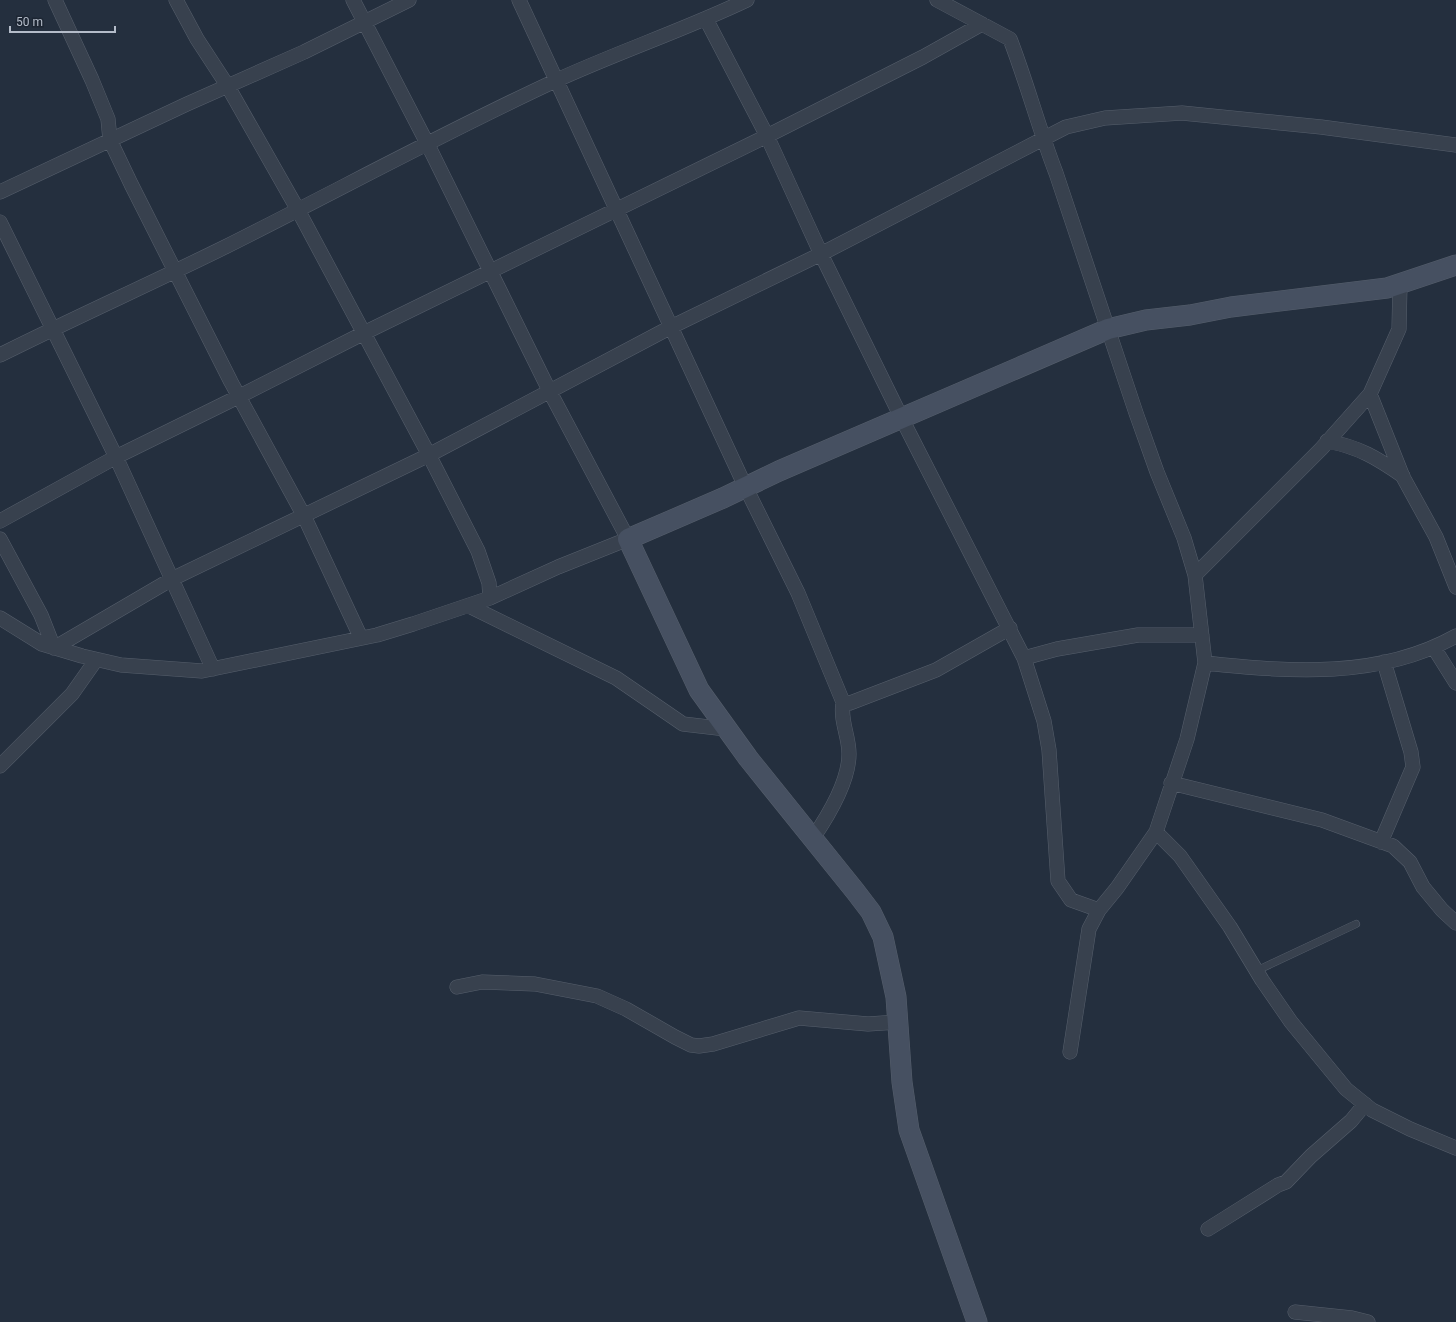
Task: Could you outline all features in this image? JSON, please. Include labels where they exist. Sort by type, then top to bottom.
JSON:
[{"type":"street","points":[[55,0],[108,119],[110,140],[175,272],[304,516],[361,638]]},
{"type":"street","points":[[176,0],[197,39],[227,85],[298,210],[429,455],[478,551],[489,583],[490,598]]},
{"type":"street","points":[[354,0],[550,392],[628,539],[699,690],[726,729],[871,912],[883,937],[896,997],[904,1111],[909,1130],[978,1322]]},
{"type":"street","points":[[1,190],[227,85],[304,52],[409,0]]},
{"type":"street","points":[[519,0],[671,327],[798,593],[843,702],[842,719],[849,754],[847,772],[834,802],[813,838]]},
{"type":"street","points":[[0,355],[54,328],[175,272],[427,144],[556,81],[631,48],[706,19],[747,0]]},
{"type":"street","points":[[937,0],[1010,39],[1024,75],[1043,138],[1157,472],[1184,538],[1195,575],[1205,664],[1187,739],[1171,783],[1156,832],[1117,888],[1099,910],[1089,929],[1084,950],[1070,1052]]},
{"type":"street","points":[[706,19],[767,136],[821,254],[902,418],[1024,658],[1044,721],[1049,750],[1058,881],[1063,891],[1071,900],[1089,908],[1099,910]]},
{"type":"street","points":[[0,521],[116,457],[240,396],[364,332],[491,272],[616,208],[767,136],[917,61],[982,24]]},
{"type":"street","points":[[54,648],[172,579],[429,455],[671,327],[821,254],[1066,127],[1105,118],[1140,114],[1182,113],[1321,126],[1456,145]]},
{"type":"street","points":[[0,222],[54,328],[116,457],[213,669]]},
{"type":"street","points":[[0,618],[42,644],[54,648],[96,660],[121,665],[158,669],[202,671],[361,638],[414,624],[490,598],[558,566],[628,539],[746,486],[1108,329],[1146,320],[1272,302],[1349,294],[1387,288],[1456,265]]},
{"type":"street","points":[[1195,575],[1327,441],[1370,394],[1399,329],[1400,284]]},
{"type":"street","points":[[1370,394],[1403,477],[1436,537],[1456,587]]},
{"type":"street","points":[[1327,441],[1349,445],[1378,459],[1403,477]]},
{"type":"street","points":[[0,539],[40,615],[54,648]]},
{"type":"street","points":[[469,606],[616,678],[683,724],[726,729]]},
{"type":"street","points":[[843,702],[850,703],[923,675],[1010,628]]},
{"type":"street","points":[[1024,658],[1057,649],[1138,635],[1202,635]]},
{"type":"street","points":[[1205,664],[1256,669],[1335,670],[1384,662],[1434,648],[1456,636]]},
{"type":"street","points":[[1434,648],[1456,684]]},
{"type":"street","points":[[0,766],[72,694],[96,660]]},
{"type":"street","points":[[1381,842],[1413,767],[1411,752],[1384,662]]},
{"type":"street","points":[[1171,783],[1322,820],[1393,846],[1410,862],[1423,887],[1442,910],[1456,923]]},
{"type":"street","points":[[1156,832],[1180,856],[1230,926],[1256,971],[1291,1022],[1346,1088],[1372,1110],[1410,1129],[1456,1148]]},
{"type":"street","points":[[457,987],[482,982],[535,984],[597,996],[626,1009],[675,1037],[699,1046],[713,1044],[799,1018],[868,1024],[898,1022]]},
{"type":"street","points":[[1208,1229],[1278,1185],[1286,1182],[1311,1156],[1351,1121],[1365,1104]]},
{"type":"street","points":[[1295,1312],[1352,1318],[1368,1322]]},
{"type":"lane","points":[[1256,971],[1356,924]]}]
